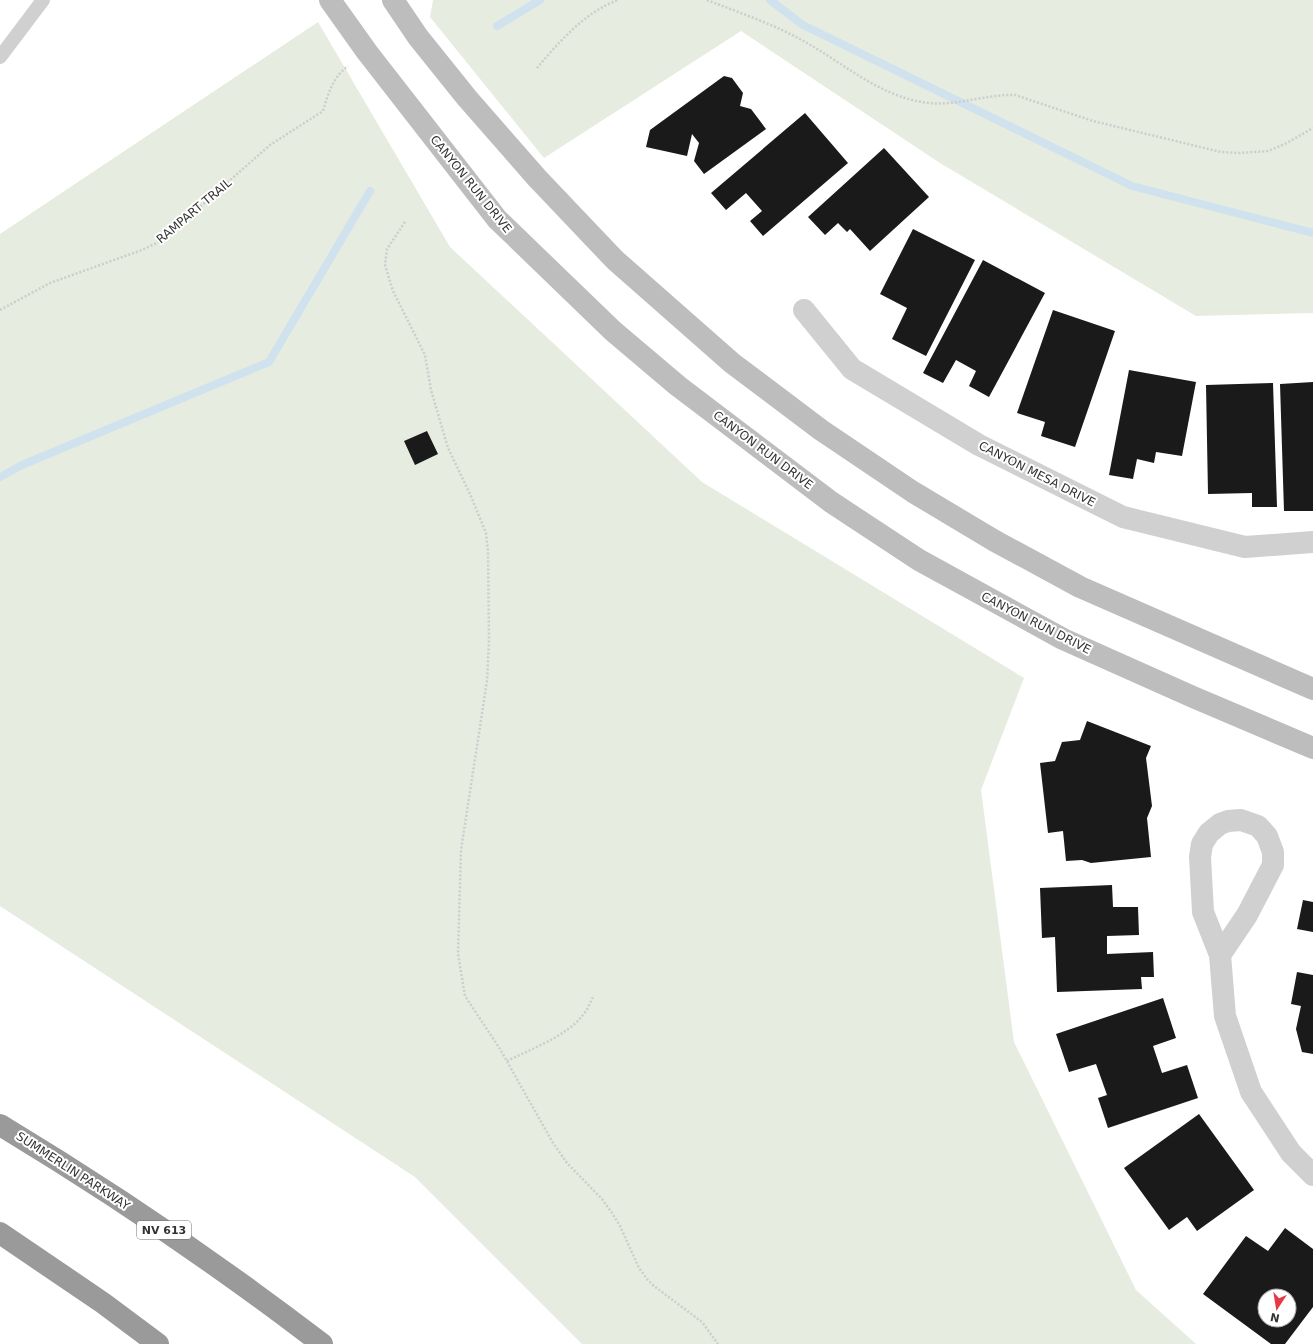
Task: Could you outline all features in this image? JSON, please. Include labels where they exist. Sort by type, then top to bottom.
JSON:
[{"type":"highway","name":"SUMMERLIN PARKWAY","points":[[0,1125],[70,1168],[173,1236],[284,1314],[322,1344]]},
{"type":"highway","points":[[0,1233],[103,1303],[158,1344]]},
{"type":"street","name":"CANYON RUN DRIVE","points":[[330,0],[367,52],[497,219],[613,331],[684,390],[832,502],[919,560],[1063,639],[1193,697],[1313,748]]},
{"type":"street","points":[[393,0],[418,37],[467,98],[537,178],[615,260],[732,363],[821,430],[913,492],[995,541],[1080,587],[1313,689]]},
{"type":"street","name":"CANYON MESA DRIVE","points":[[804,310],[852,369],[979,445],[1123,517],[1246,547],[1313,542]]},
{"type":"street","points":[[1220,955],[1247,915],[1273,865],[1273,852],[1267,836],[1258,826],[1241,820],[1228,821],[1212,829],[1204,840],[1200,852],[1203,912],[1220,955],[1225,1016],[1251,1092],[1291,1153],[1313,1175]]},
{"type":"lane","points":[[0,58],[43,0]]},
{"type":"path","points":[[537,68],[575,28],[590,16],[618,0]]},
{"type":"path","points":[[707,0],[782,30],[806,42],[861,77],[889,92],[923,103],[968,101],[1002,94],[1015,94],[1093,122],[1221,152],[1239,154],[1268,150],[1287,143],[1313,128]]},
{"type":"path","name":"RAMPART TRAIL","points":[[0,310],[50,283],[142,250],[161,241],[270,145],[323,111],[329,92],[338,73],[351,63]]},
{"type":"path","points":[[405,222],[387,249],[385,265],[393,291],[425,355],[431,390],[448,448],[470,494],[486,533],[488,551],[489,642],[487,681],[461,850],[458,954],[466,996],[507,1061],[553,1143],[567,1163],[602,1199],[612,1213],[620,1226],[639,1268],[647,1278],[702,1322],[718,1344]]},
{"type":"path","points":[[507,1061],[561,1033],[577,1022],[583,1015],[593,997]]},
{"type":"shaded area","points":[[433,0],[1313,0],[1313,313],[1196,316],[940,163],[741,31],[544,158],[430,17]]},
{"type":"shaded area","points":[[318,22],[450,247],[702,482],[1024,678],[981,790],[1014,1042],[1136,1290],[1196,1344],[582,1344],[415,1177],[0,906],[0,234]]},
{"type":"building","points":[[724,76],[732,78],[743,93],[740,106],[751,109],[766,129],[704,174],[694,161],[699,143],[692,134],[687,156],[646,147],[650,130]]},
{"type":"building","points":[[805,113],[848,163],[763,236],[750,221],[762,211],[746,193],[726,210],[711,193]]},
{"type":"building","points":[[884,148],[929,197],[870,251],[850,229],[847,232],[838,223],[825,235],[808,217]]},
{"type":"building","points":[[913,229],[975,260],[926,356],[892,339],[907,308],[880,294]]},
{"type":"building","points":[[983,260],[1045,293],[989,397],[969,386],[976,371],[956,360],[943,383],[923,373]]},
{"type":"building","points":[[1053,310],[1115,331],[1075,447],[1041,436],[1045,422],[1017,413]]},
{"type":"building","points":[[1129,370],[1196,382],[1182,456],[1156,452],[1154,463],[1137,459],[1133,479],[1109,475]]},
{"type":"building","points":[[1313,382],[1313,511],[1284,511],[1280,384]]},
{"type":"building","points":[[1273,383],[1277,507],[1252,507],[1252,493],[1208,494],[1206,385]]},
{"type":"building","points":[[427,431],[438,454],[415,465],[404,441]]},
{"type":"building","points":[[1087,721],[1151,746],[1146,758],[1152,806],[1147,818],[1151,857],[1091,863],[1082,860],[1066,861],[1063,831],[1048,833],[1040,763],[1055,761],[1062,742],[1080,740]]},
{"type":"building","points":[[1112,885],[1113,907],[1138,907],[1139,935],[1107,936],[1107,954],[1153,952],[1154,977],[1141,977],[1142,989],[1057,992],[1055,937],[1042,938],[1040,888]]},
{"type":"building","points":[[1303,900],[1313,902],[1313,932],[1297,929]]},
{"type":"building","points":[[1297,972],[1313,975],[1313,1054],[1302,1052],[1296,1029],[1301,1006],[1291,1004]]},
{"type":"building","points":[[1163,998],[1176,1038],[1153,1046],[1162,1073],[1187,1065],[1198,1098],[1108,1128],[1098,1098],[1107,1095],[1096,1064],[1069,1072],[1056,1034]]},
{"type":"building","points":[[1199,1114],[1254,1190],[1197,1231],[1187,1217],[1169,1230],[1124,1168]]},
{"type":"building","points":[[1285,1228],[1313,1249],[1313,1307],[1285,1344],[1271,1344],[1203,1294],[1246,1236],[1268,1251]]},
{"type":"waterway","points":[[497,26],[540,0]]},
{"type":"waterway","points":[[770,0],[803,25],[1132,186],[1313,233]]},
{"type":"waterway","points":[[0,477],[22,465],[269,362],[370,191]]}]
